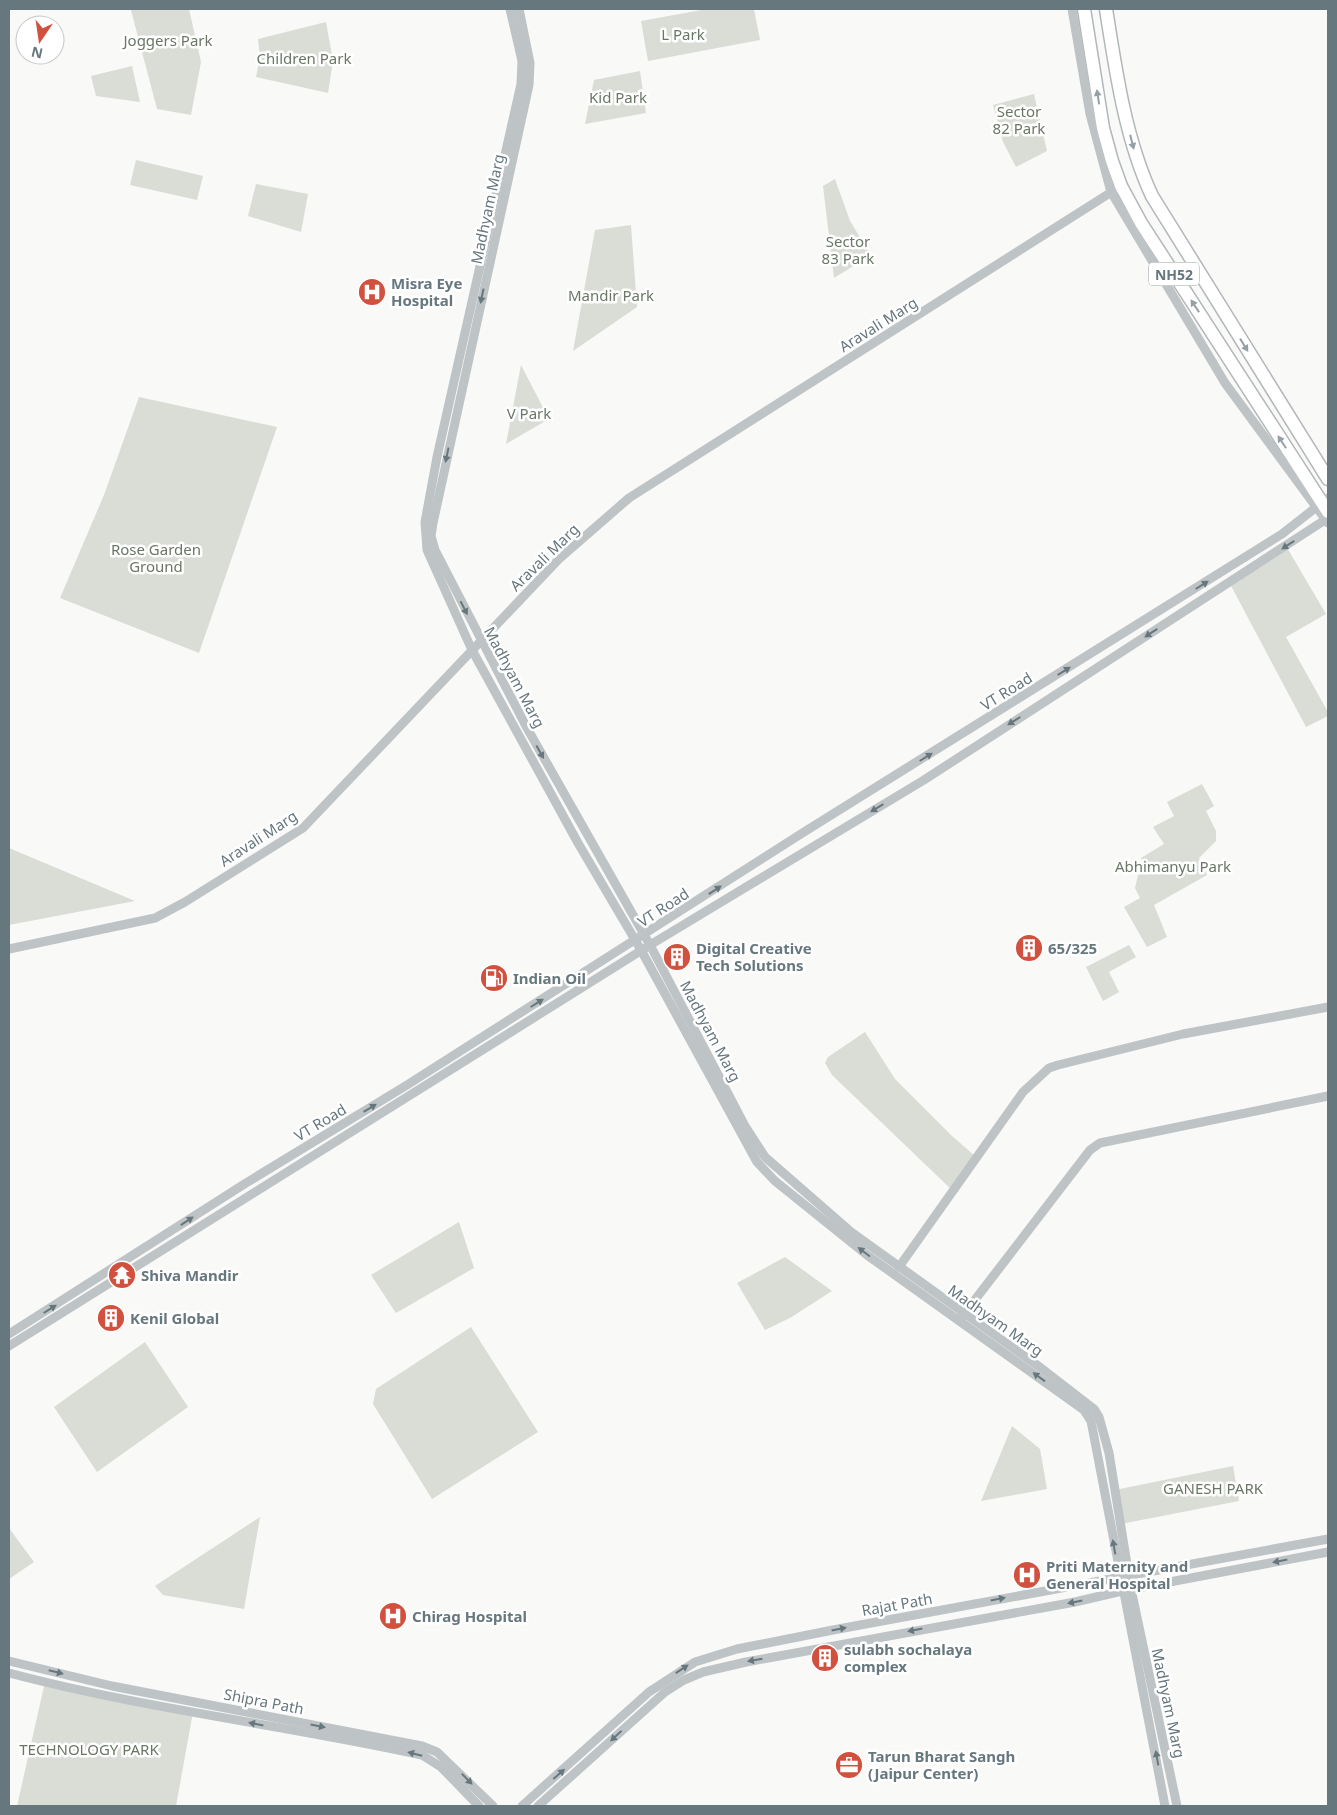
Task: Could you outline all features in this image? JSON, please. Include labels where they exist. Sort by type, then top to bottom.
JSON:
[{"type":"highway","name":"NH52","points":[[1084,9],[1116,189],[1141,223],[1325,512]]},
{"type":"highway","name":"NH52","points":[[1106,9],[1125,115],[1134,152],[1149,190],[1328,479]]},
{"type":"street","name":"Madhyam Marg","points":[[510,9],[522,61],[521,84],[465,326],[425,522],[427,550],[472,650],[578,843],[636,940],[645,947],[765,1157],[851,1232],[1084,1410],[1091,1421],[1119,1576],[1127,1590],[1177,1806]]},
{"type":"street","name":"Madhyam Marg","points":[[519,9],[530,64],[529,85],[431,536],[435,550],[481,642],[562,792],[644,935],[645,947],[756,1162],[775,1181],[861,1250],[1041,1368],[1094,1409],[1099,1417],[1109,1454],[1129,1575],[1127,1590],[1165,1806]]},
{"type":"street","points":[[1072,9],[1092,123],[1116,189]]},
{"type":"street","name":"Aravali Marg","points":[[9,949],[155,918],[185,902],[303,828],[560,558],[629,498],[1116,189]]},
{"type":"street","name":"VT Road","points":[[9,1334],[246,1183],[514,1017],[1274,539],[1325,512]]},
{"type":"street","name":"VT Road","points":[[9,1346],[645,947],[924,780],[1325,512]]},
{"type":"street","points":[[899,1267],[1024,1092],[1049,1068],[1183,1034],[1328,1007]]},
{"type":"street","points":[[514,1017],[519,1026]]},
{"type":"street","points":[[962,1317],[1090,1150],[1100,1143],[1328,1096]]},
{"type":"street","name":"Rajat Path","points":[[522,1806],[649,1692],[695,1662],[737,1648],[1119,1576],[1328,1539]]},
{"type":"street","name":"Rajat Path","points":[[538,1806],[649,1705],[684,1680],[702,1672],[746,1662],[960,1621],[1075,1602],[1127,1590],[1328,1552]]},
{"type":"street","name":"Shipra Path","points":[[9,1661],[112,1686],[422,1746],[437,1752],[493,1806]]},
{"type":"street","name":"Shipra Path","points":[[9,1673],[174,1708],[422,1755],[441,1766],[479,1806]]},
{"type":"green space","name":"Joggers Park","points":[[189,9],[201,62],[191,115],[157,109],[131,10]]},
{"type":"green space","name":"L Park","points":[[707,9],[754,9],[760,40],[648,61],[641,21]]},
{"type":"green space","name":"Children Park","points":[[326,22],[333,61],[328,93],[256,77],[260,57],[258,39]]},
{"type":"green space","points":[[132,66],[140,102],[96,96],[91,76]]},
{"type":"green space","name":"Kid Park","points":[[640,71],[646,113],[585,124],[594,80]]},
{"type":"green space","name":"Sector 82 Park","points":[[1034,94],[1047,151],[1016,167],[1003,142],[993,105]]},
{"type":"green space","points":[[136,160],[203,176],[197,200],[130,185]]},
{"type":"green space","name":"Sector 83 Park","points":[[835,179],[850,221],[871,255],[834,278],[823,186]]},
{"type":"green space","points":[[256,184],[308,194],[301,232],[248,216]]},
{"type":"green space","name":"Mandir Park","points":[[631,225],[637,307],[573,351],[595,230]]},
{"type":"green space","name":"V Park","points":[[521,365],[549,419],[506,444]]},
{"type":"green space","name":"Rose Garden Ground","points":[[139,397],[277,427],[199,653],[60,598],[104,495]]},
{"type":"green space","points":[[1286,546],[1326,614],[1286,637],[1328,712],[1328,716],[1306,727],[1229,582]]},
{"type":"green space","name":"Abhimanyu Park","points":[[1202,784],[1214,806],[1206,811],[1216,831],[1216,841],[1199,858],[1207,875],[1154,905],[1167,937],[1147,947],[1124,907],[1140,898],[1135,888],[1138,875],[1147,870],[1141,858],[1164,844],[1153,827],[1174,816],[1167,802]]},
{"type":"green space","points":[[9,848],[135,901],[9,925]]},
{"type":"green space","points":[[1129,945],[1136,957],[1109,972],[1119,992],[1103,1001],[1086,967]]},
{"type":"green space","points":[[865,1032],[895,1079],[976,1157],[953,1191],[832,1075],[825,1063],[828,1057]]},
{"type":"green space","points":[[459,1222],[474,1268],[396,1313],[371,1275]]},
{"type":"green space","points":[[785,1257],[832,1291],[790,1318],[765,1330],[737,1283]]},
{"type":"green space","points":[[471,1327],[538,1432],[432,1499],[373,1404],[376,1389]]},
{"type":"green space","points":[[145,1342],[188,1407],[97,1472],[54,1407]]},
{"type":"green space","points":[[1012,1426],[1040,1449],[1047,1489],[981,1501]]},
{"type":"green space","name":"GANESH PARK","points":[[1233,1466],[1239,1501],[1121,1524],[1115,1490]]},
{"type":"green space","points":[[260,1517],[244,1609],[163,1595],[155,1586]]},
{"type":"green space","points":[[9,1528],[34,1562],[9,1579]]},
{"type":"green space","name":"TECHNOLOGY PARK","points":[[45,1682],[193,1712],[176,1806],[17,1806]]},
{"type":"place","name":"Misra Eye Hospital","points":[[372,292]]},
{"type":"place","name":"65/325","points":[[1029,948]]},
{"type":"place","name":"Digital Creative Tech Solutions","points":[[677,957]]},
{"type":"place","name":"Indian Oil","points":[[494,978]]},
{"type":"place","name":"Shiva Mandir","points":[[122,1275]]},
{"type":"place","name":"Kenil Global","points":[[111,1318]]},
{"type":"place","name":"Priti Maternity and General Hospital","points":[[1027,1575]]},
{"type":"place","name":"Chirag Hospital","points":[[393,1616]]},
{"type":"place","name":"sulabh sochalaya complex","points":[[825,1658]]},
{"type":"place","name":"Tarun Bharat Sangh (Jaipur Center)","points":[[849,1765]]}]
